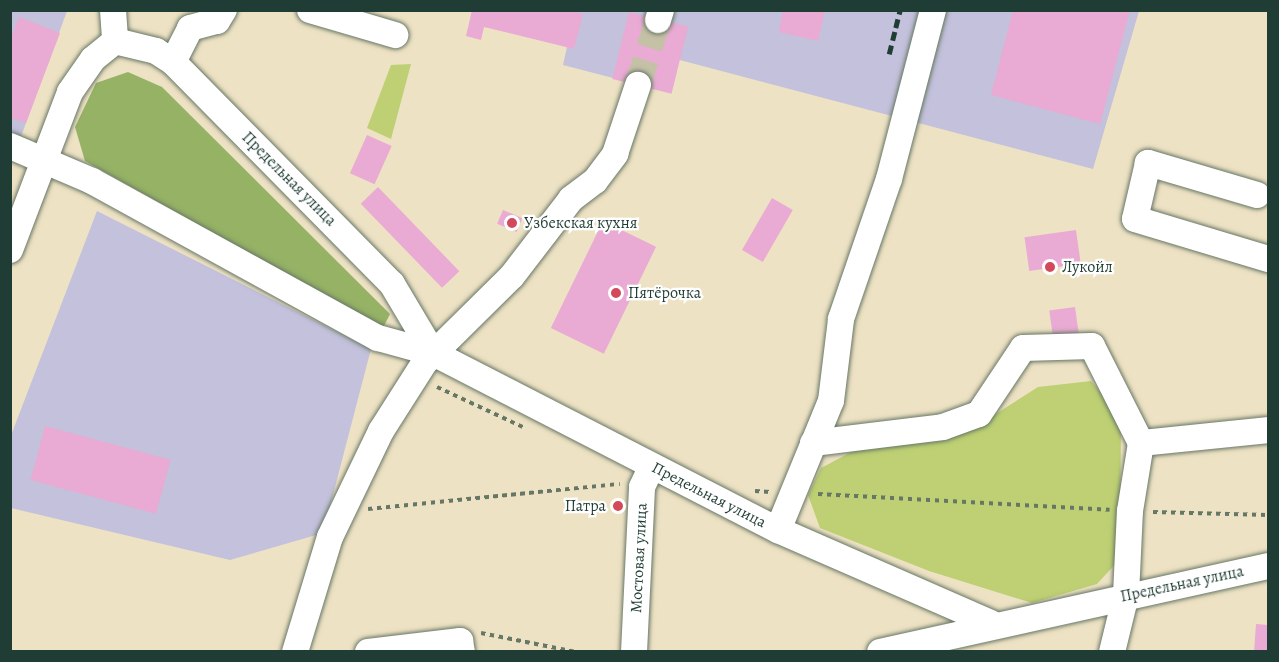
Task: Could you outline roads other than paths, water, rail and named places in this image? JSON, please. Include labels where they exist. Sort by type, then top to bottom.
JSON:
[{"type":"street","points":[[173,62],[190,28],[217,21],[224,10]]},
{"type":"street","points":[[310,10],[395,35]]},
{"type":"street","points":[[778,530],[796,492],[831,401],[841,319],[889,179],[933,10]]},
{"type":"street","points":[[10,250],[70,92],[93,59],[115,41],[110,12]]},
{"type":"street","name":"Предельная улица","points":[[115,41],[156,51],[173,62],[392,284],[433,353]]},
{"type":"street","points":[[295,651],[340,512],[412,384],[433,353],[512,276],[571,198],[595,181],[615,154],[638,85]]},
{"type":"street","name":"Предельная улица","points":[[10,146],[45,160],[378,338],[433,353],[778,530],[990,623]]},
{"type":"street","points":[[1257,195],[1148,163],[1135,219],[1269,259]]},
{"type":"street","points":[[813,443],[943,427],[979,414],[1023,348],[1092,346],[1141,442],[1130,511],[1125,595],[1112,651]]},
{"type":"street","points":[[1141,442],[1269,430]]},
{"type":"street","name":"Мостовая улица","points":[[634,651],[642,487],[652,466]]},
{"type":"street","name":"Предельная улица","points":[[880,651],[990,623],[1269,566]]},
{"type":"street","points":[[368,651],[461,646]]},
{"type":"tunnel","points":[[638,85],[658,20]]},
{"type":"railway","points":[[889,54],[900,10]]},
{"type":"place","name":"Узбекская кухня","points":[[512,223]]},
{"type":"place","name":"Лукойл","points":[[1050,267]]},
{"type":"place","name":"Пятёрочка","points":[[616,293]]},
{"type":"place","name":"Патра","points":[[618,506]]}]
